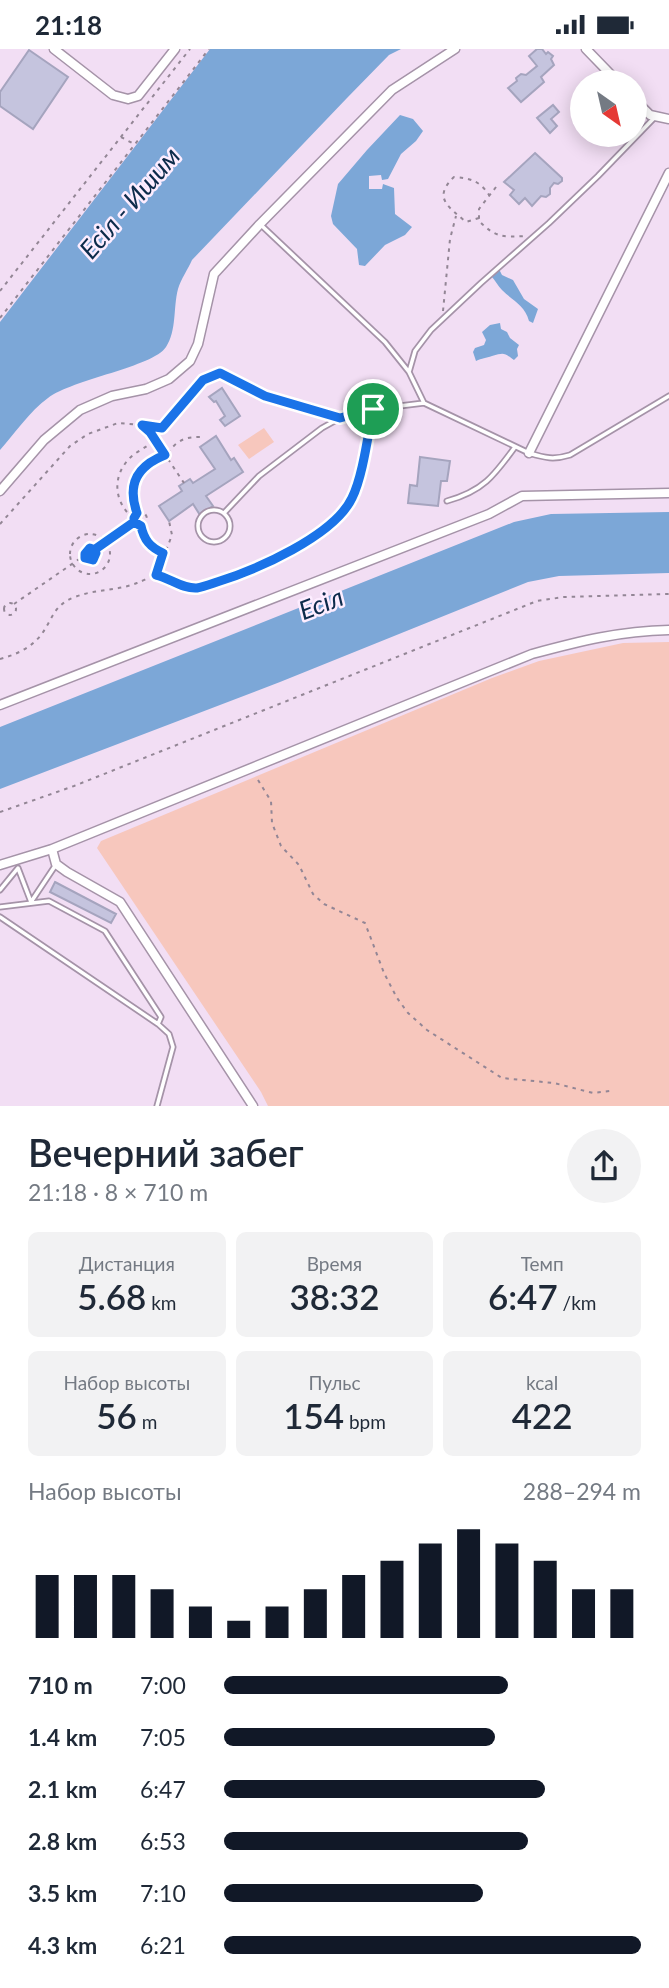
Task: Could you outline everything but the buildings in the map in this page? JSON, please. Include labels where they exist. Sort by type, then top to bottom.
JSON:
[{"type":"street","points":[[54,49],[113,95],[128,99],[138,96],[175,49]]},
{"type":"street","points":[[0,491],[44,440],[80,410],[169,379],[190,361],[198,344],[214,274],[392,90],[455,49]]},
{"type":"street","points":[[586,49],[606,70]]},
{"type":"street","points":[[648,113],[669,119]]},
{"type":"street","points":[[529,453],[669,173]]},
{"type":"street","points":[[0,705],[489,514],[522,496],[669,493]]},
{"type":"street","points":[[0,865],[52,849],[533,654],[589,638],[669,630]]},
{"type":"street","points":[[52,849],[56,864],[120,902],[253,1106]]},
{"type":"lane","points":[[409,372],[415,351],[431,330],[598,176],[656,116]]},
{"type":"lane","points":[[260,224],[385,342],[409,372],[424,403]]},
{"type":"lane","points":[[224,513],[259,476],[312,435],[340,418],[373,409],[424,403],[529,453],[545,459],[557,459],[669,396]]},
{"type":"lane","points":[[447,501],[463,497],[485,484],[515,447]]},
{"type":"lane","points":[[215,510],[224,513],[229,521],[225,538],[217,542],[207,541],[200,535],[197,527],[200,518],[206,512],[215,510]]},
{"type":"lane","points":[[31,902],[56,864]]},
{"type":"lane","points":[[0,890],[18,868],[31,902]]},
{"type":"lane","points":[[0,907],[49,901],[105,931],[161,1017],[158,1024]]},
{"type":"lane","points":[[0,917],[169,1034],[173,1047],[158,1106]]},
{"type":"path","points":[[0,291],[190,49]]},
{"type":"path","points":[[0,318],[209,49]]},
{"type":"path","points":[[121,137],[135,145]]},
{"type":"path","points":[[479,218],[466,222],[446,205],[443,197],[446,185],[454,177],[474,180],[484,187],[489,195]]},
{"type":"path","points":[[496,187],[479,209],[479,221],[491,234],[508,236],[537,233]]},
{"type":"path","points":[[443,319],[450,239],[457,214]]},
{"type":"path","points":[[0,524],[69,446],[88,434],[118,423],[162,428],[203,380],[220,373],[265,396],[340,418]]},
{"type":"path","points":[[0,659],[31,646],[62,603],[77,596],[134,585],[156,575],[167,577],[185,587],[197,588],[233,577],[285,555],[315,535],[342,514],[352,498],[373,409]]},
{"type":"path","points":[[142,425],[150,432],[184,483]]},
{"type":"path","points":[[134,522],[137,513],[132,493],[137,475],[178,442],[189,437],[203,437]]},
{"type":"path","points":[[134,518],[120,504],[118,484],[122,468],[129,459],[147,446]]},
{"type":"path","points":[[137,513],[147,516],[148,521],[141,526]]},
{"type":"path","points":[[156,575],[172,535],[169,521]]},
{"type":"path","points":[[134,522],[141,526],[144,538],[163,553]]},
{"type":"path","points":[[0,614],[7,604],[14,604],[85,555],[86,550],[94,550],[134,522]]},
{"type":"path","points":[[95,534],[109,547],[109,561],[95,574],[82,573],[72,564],[72,545],[82,535],[95,534]]},
{"type":"path","points":[[85,555],[89,560],[93,560],[96,553],[94,550]]},
{"type":"path","points":[[0,812],[87,781],[537,601],[564,597],[669,594]]},
{"type":"path","points":[[4,611],[6,614],[14,614],[14,604]]},
{"type":"path","points":[[258,780],[271,801],[272,823],[281,846],[299,865],[313,894],[324,904],[365,923],[384,973],[397,998],[408,1013],[427,1030],[502,1078],[554,1083],[593,1093],[610,1091]]},
{"type":"shaded area","points":[[264,428],[274,442],[249,459],[238,445]]},
{"type":"shaded area","points":[[669,642],[669,1106],[268,1106],[97,848],[101,841],[492,678],[539,661],[623,643]]},
{"type":"water","name":"Есіл - Ишим","points":[[210,49],[401,49],[389,55],[192,260],[178,289],[172,333],[166,347],[146,361],[75,385],[48,398],[0,450],[0,322]]},
{"type":"water","points":[[400,115],[413,119],[423,131],[401,154],[388,179],[382,180],[381,175],[369,176],[369,189],[382,189],[383,184],[394,188],[395,214],[412,227],[405,235],[385,245],[365,266],[359,265],[357,249],[333,224],[331,216],[338,184]]},
{"type":"water","points":[[499,269],[502,275],[513,280],[524,299],[538,309],[533,323],[529,321],[522,307],[502,290],[491,276]]},
{"type":"water","points":[[500,323],[501,329],[519,345],[518,356],[514,360],[501,354],[476,361],[473,352],[475,348],[484,345],[486,340],[482,332],[490,325]]},
{"type":"water","name":"Есіл","points":[[669,512],[669,573],[559,576],[528,582],[280,682],[0,789],[0,727],[514,522],[551,514]]},
{"type":"route","points":[[373,409],[340,418],[265,396],[220,373],[203,380],[162,428],[142,425],[165,455],[137,475],[132,493],[137,513],[134,522],[94,550],[96,557],[93,560],[85,558],[86,550],[94,550],[106,542],[134,522],[141,526],[144,538],[163,553],[156,575],[167,577],[185,587],[197,588],[233,577],[285,555],[342,514],[352,498],[373,409]]}]
